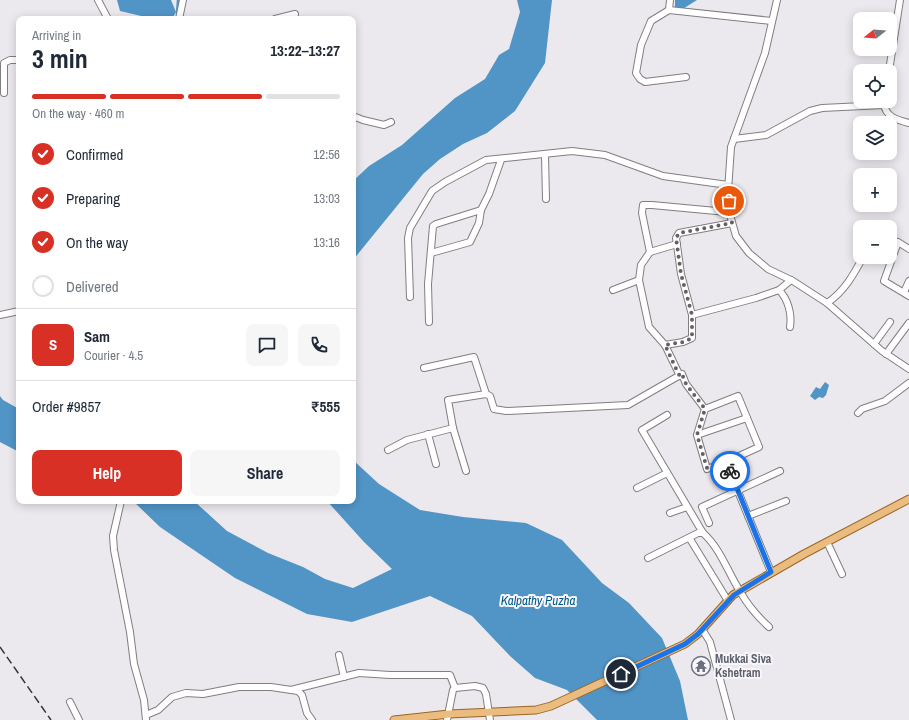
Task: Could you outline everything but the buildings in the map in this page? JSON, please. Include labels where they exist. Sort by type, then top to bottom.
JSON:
[{"type":"main road","points":[[394,720],[490,716],[536,710],[551,706],[677,648],[702,629],[734,595],[740,593],[771,572],[909,499]]},
{"type":"street","points":[[98,0],[106,16]]},
{"type":"street","points":[[180,16],[183,0]]},
{"type":"street","points":[[669,10],[670,0]]},
{"type":"street","points":[[777,0],[765,53],[731,147],[728,185],[730,211],[736,236],[749,253],[768,269],[791,280],[827,303],[886,354],[909,369]]},
{"type":"street","points":[[890,64],[900,0]]},
{"type":"street","points":[[686,77],[645,82],[640,79],[636,73],[641,45],[651,21],[669,10],[772,21]]},
{"type":"street","points":[[287,16],[295,14]]},
{"type":"street","points":[[4,93],[4,63],[10,60],[16,60]]},
{"type":"street","points":[[734,139],[766,135],[810,111],[822,108],[853,106]]},
{"type":"street","points":[[886,108],[890,117],[894,120],[909,123]]},
{"type":"street","points":[[356,117],[384,125],[391,122]]},
{"type":"street","points":[[410,297],[408,238],[410,228],[432,191],[445,182],[486,160],[501,160],[572,151],[605,155],[664,176],[728,185]]},
{"type":"street","points":[[545,155],[546,200]]},
{"type":"street","points":[[431,253],[470,242],[479,223],[481,210],[489,194],[501,160]]},
{"type":"street","points":[[650,252],[642,213],[643,205],[727,212],[730,211]]},
{"type":"street","points":[[429,322],[428,284],[433,226],[481,210]]},
{"type":"street","points":[[665,345],[683,342],[692,338],[692,315],[681,274],[676,238],[679,233],[732,223]]},
{"type":"street","points":[[909,249],[898,242],[884,281],[909,296]]},
{"type":"street","points":[[677,244],[650,252],[641,265],[639,280],[649,327],[665,345],[680,376]]},
{"type":"street","points":[[827,303],[833,299],[856,273],[860,264]]},
{"type":"street","points":[[613,290],[639,280]]},
{"type":"street","points":[[692,315],[756,298],[779,290],[791,280]]},
{"type":"street","points":[[905,290],[909,281]]},
{"type":"street","points":[[779,290],[785,296],[791,318],[790,327]]},
{"type":"street","points":[[0,315],[16,312]]},
{"type":"street","points":[[874,344],[890,322]]},
{"type":"street","points":[[886,354],[909,323]]},
{"type":"street","points":[[424,368],[474,357],[486,394],[490,396],[494,409],[506,411],[628,404],[682,374],[686,384],[705,409]]},
{"type":"street","points":[[858,413],[862,409],[885,401],[909,383]]},
{"type":"street","points":[[466,471],[453,428],[448,400],[486,394]]},
{"type":"street","points":[[738,396],[759,447],[726,462],[707,468],[697,435],[705,409],[738,396]]},
{"type":"street","points":[[667,415],[642,430],[703,532],[713,542],[740,593],[753,612],[769,627]]},
{"type":"street","points":[[697,435],[747,418]]},
{"type":"street","points":[[388,450],[407,440],[453,428]]},
{"type":"street","points":[[428,434],[436,464]]},
{"type":"street","points":[[726,462],[771,572]]},
{"type":"street","points":[[709,523],[702,507],[780,471]]},
{"type":"street","points":[[637,488],[667,473]]},
{"type":"street","points":[[748,516],[786,501]]},
{"type":"street","points":[[120,504],[113,536],[114,550],[130,632],[132,654],[146,718],[158,710],[172,697],[186,693],[203,694],[254,687],[298,691],[302,695],[307,713],[312,720]]},
{"type":"street","points":[[670,513],[688,507]]},
{"type":"street","points":[[648,558],[690,539],[698,533],[703,532]]},
{"type":"street","points":[[690,539],[728,601]]},
{"type":"street","points":[[827,542],[842,574]]},
{"type":"street","points":[[702,629],[710,642],[731,720]]},
{"type":"street","points":[[339,655],[344,676]]},
{"type":"street","points":[[291,690],[359,673],[390,675],[450,675],[455,688],[475,686],[492,689]]},
{"type":"street","points":[[483,688],[486,694],[490,716]]},
{"type":"street","points":[[448,717],[453,690]]},
{"type":"street","points":[[70,702],[79,720]]},
{"type":"water","points":[[117,0],[171,0],[176,12],[174,16],[141,16],[120,11]]},
{"type":"water","points":[[517,0],[552,0],[545,63],[515,111],[487,133],[463,144],[440,159],[423,174],[356,256],[356,178],[369,166],[402,145],[455,98],[485,79],[499,55],[509,49],[520,12]]},
{"type":"water","points":[[675,0],[697,0],[681,10],[675,7]]},
{"type":"water","points":[[825,382],[829,385],[826,395],[823,398],[819,397],[815,400],[810,396],[816,387],[820,389]]},
{"type":"water","points":[[0,396],[3,400],[16,407],[16,450],[0,442]]},
{"type":"water","name":"Kalpathy Puzha","points":[[356,463],[379,484],[420,510],[463,517],[526,523],[562,540],[602,583],[629,603],[662,638],[680,681],[688,720],[597,720],[567,690],[535,678],[510,656],[472,616],[430,596],[352,622],[307,614],[235,578],[160,527],[136,504],[197,504],[227,531],[268,553],[303,567],[325,579],[353,588],[392,569],[364,542],[330,504],[356,504]]},
{"type":"waterway","points":[[178,14],[179,0]]},
{"type":"railway","points":[[0,647],[51,720]]},
{"type":"way so far","points":[[729,201],[732,223],[679,233],[676,238],[681,274],[692,315],[692,338],[683,342],[665,345],[675,363],[678,373],[680,376],[682,374],[686,384],[705,409],[697,435],[707,468],[726,462],[730,471]]},
{"type":"place","name":"Mukkai Siva Kshetram","points":[[701,666]]},
{"type":"route","points":[[621,674],[685,644],[698,634],[734,595],[740,593],[771,572],[730,471]]}]
